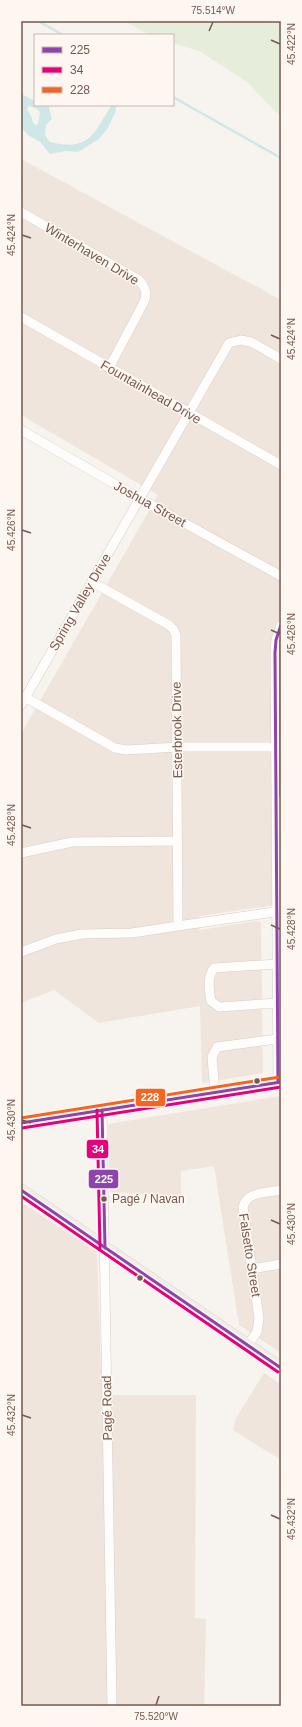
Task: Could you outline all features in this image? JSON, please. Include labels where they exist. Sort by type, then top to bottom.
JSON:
[{"type":"main road","points":[[21,1190],[281,1368]]},
{"type":"street","name":"Winterhaven Drive","points":[[21,212],[139,280],[144,286],[147,296],[109,368]]},
{"type":"street","name":"Fountainhead Drive","points":[[21,317],[281,465]]},
{"type":"street","name":"Spring Valley Drive","points":[[23,701],[229,343],[241,340],[251,342],[281,359]]},
{"type":"street","name":"Joshua Street","points":[[21,430],[139,498],[281,576]]},
{"type":"street","name":"Esterbrook Drive","points":[[92,582],[173,629],[176,635],[178,748],[178,925]]},
{"type":"street","points":[[21,1123],[280,1082],[277,1003],[279,912],[275,747],[275,646],[281,625]]},
{"type":"street","points":[[23,701],[115,748],[126,750],[275,747]]},
{"type":"street","points":[[21,853],[72,842],[178,841]]},
{"type":"street","points":[[21,952],[56,939],[82,934],[132,934],[178,925],[279,912]]},
{"type":"street","points":[[277,964],[214,968],[210,973],[209,988],[210,1001],[219,1007],[277,1003]]},
{"type":"street","points":[[215,1092],[212,1056],[217,1047],[278,1039]]},
{"type":"street","name":"Pagé Road","points":[[102,1110],[112,1706]]},
{"type":"street","name":"Falsetto Street","points":[[248,1346],[257,1332],[259,1323],[252,1269],[242,1212],[247,1198],[253,1195],[281,1190]]},
{"type":"street","points":[[252,1269],[281,1264]]},
{"type":"shaded area","points":[[23,95],[34,100],[34,106],[50,106],[49,108],[52,119],[46,125],[45,135],[50,142],[63,144],[73,144],[88,139],[99,126],[111,106],[116,107],[115,113],[107,129],[99,139],[78,152],[66,151],[50,154],[40,142],[28,135],[21,127],[21,97]],"holes":[[[29,106],[37,109],[40,113],[38,124],[36,125],[27,109]]]},
{"type":"shaded area","points":[[21,159],[281,300],[281,904],[199,916],[200,930],[256,921],[261,922],[263,1073],[202,1083],[200,1006],[99,1023],[54,990],[21,1003],[21,734],[158,495],[21,415]]},
{"type":"shaded area","points":[[281,1096],[281,1353],[239,1325],[214,1166],[181,1171],[181,1196],[110,1192],[108,1124]]},
{"type":"shaded area","points":[[21,1202],[97,1252],[102,1395],[196,1395],[195,1618],[206,1619],[204,1706],[21,1706]]},
{"type":"shaded area","points":[[264,1373],[281,1384],[281,1460],[233,1430],[236,1418]]},
{"type":"green space","points":[[125,21],[281,21],[281,117],[247,82],[199,51],[174,43],[174,34],[147,34]]},
{"type":"waterway","points":[[38,21],[61,34]]},
{"type":"waterway","points":[[174,98],[281,158]]},
{"type":"transit line","name":"225","points":[[278,1082],[275,653],[276,640],[281,625]]},
{"type":"transit line","name":"34","points":[[281,641],[281,796]]},
{"type":"transit line","name":"228","points":[[21,1118],[280,1077]]},
{"type":"transit line","name":"225","points":[[21,1123],[281,1082]]},
{"type":"transit line","name":"34","points":[[22,1128],[281,1087]]},
{"type":"transit line","name":"34","points":[[97,1110],[100,1248]]},
{"type":"transit line","name":"225","points":[[102,1110],[105,1248]]},
{"type":"transit line","name":"225","points":[[21,1190],[281,1368]]},
{"type":"transit line","name":"34","points":[[21,1196],[278,1372]]},
{"type":"place","name":"Pagé / Navan","points":[[104,1199]]}]
